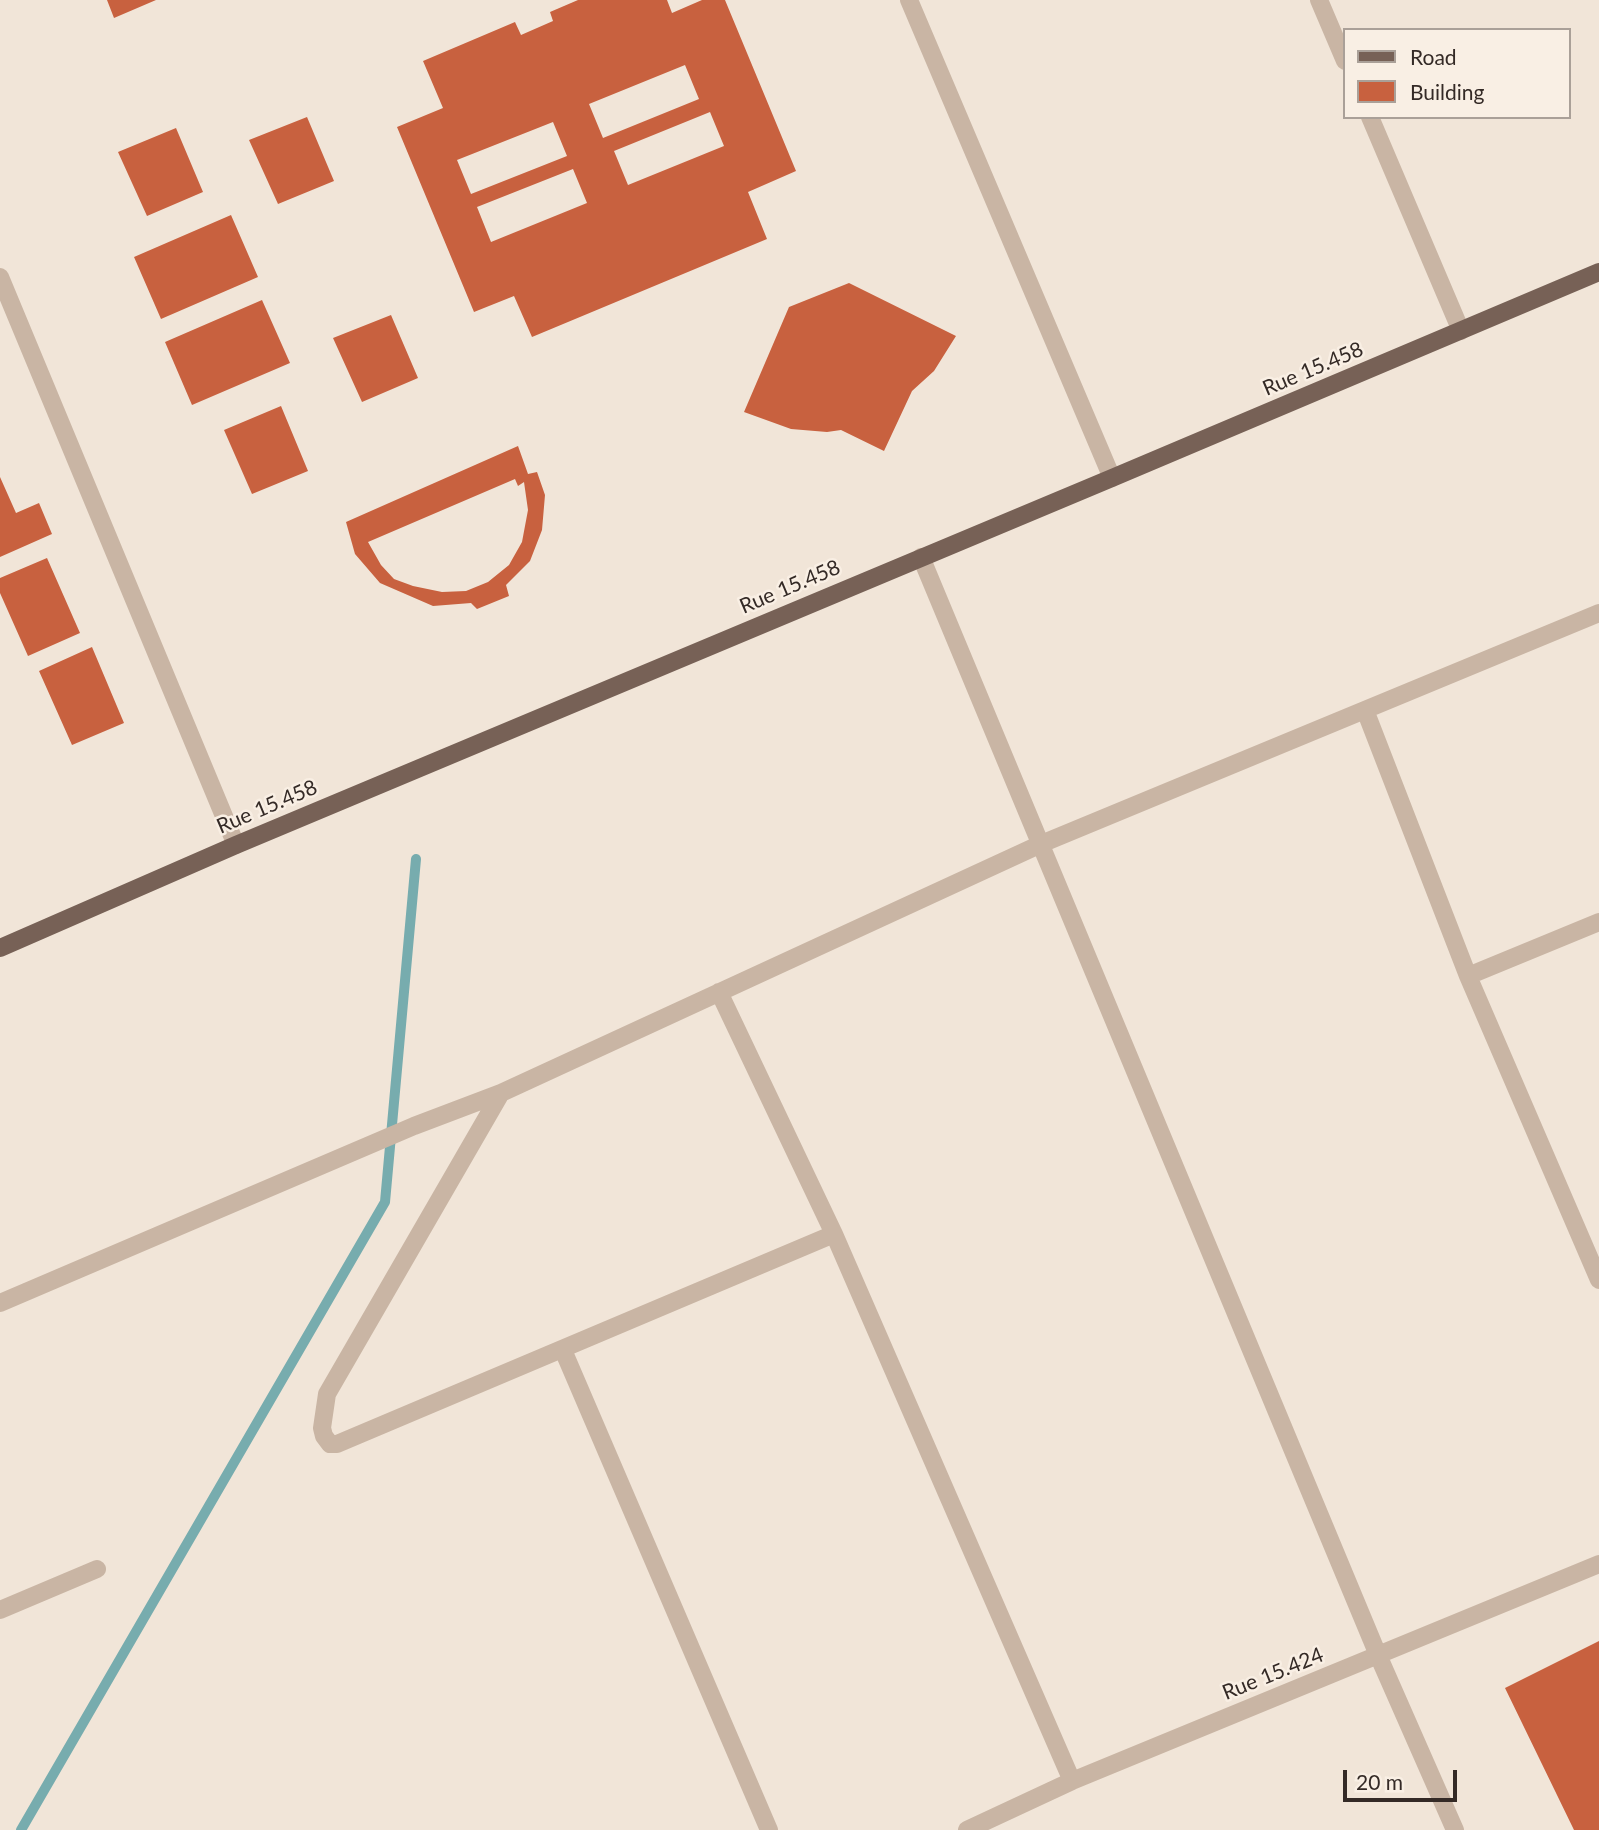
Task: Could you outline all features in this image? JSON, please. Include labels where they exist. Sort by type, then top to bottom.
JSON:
[{"type":"main road","name":"Rue 15.458","points":[[0,948],[236,845],[1599,272]]},
{"type":"street","points":[[909,0],[1112,478]]},
{"type":"street","points":[[1319,0],[1344,59]]},
{"type":"street","points":[[1371,119],[1461,331]]},
{"type":"street","points":[[0,276],[236,845]]},
{"type":"street","points":[[921,557],[1378,1656],[1455,1830]]},
{"type":"street","points":[[0,1303],[414,1126],[500,1093],[1041,844],[1599,613]]},
{"type":"street","points":[[1365,710],[1468,976],[1591,1235],[1599,1280]]},
{"type":"street","points":[[1468,976],[1599,922]]},
{"type":"street","points":[[719,992],[834,1234],[1072,1781]]},
{"type":"street","points":[[500,1093],[327,1394],[321,1423],[328,1442],[337,1444],[834,1234]]},
{"type":"street","points":[[563,1350],[769,1830]]},
{"type":"street","name":"Rue 15.424","points":[[967,1830],[1072,1781],[1599,1564]]},
{"type":"street","points":[[0,1610],[97,1569]]},
{"type":"building","points":[[107,0],[156,0],[114,18]]},
{"type":"building","points":[[578,0],[667,0],[672,13],[702,0],[725,0],[796,171],[748,192],[767,239],[532,337],[514,296],[474,312],[397,127],[443,108],[423,61],[515,22],[521,35],[553,21],[550,12]],"holes":[[[685,65],[699,99],[603,138],[589,104]],[[710,112],[724,146],[628,185],[614,151]],[[553,122],[567,156],[471,194],[457,160]],[[573,169],[587,203],[491,242],[477,207]]]},
{"type":"building","points":[[307,117],[334,181],[278,204],[249,140]]},
{"type":"building","points":[[176,128],[203,192],[147,216],[118,152]]},
{"type":"building","points":[[231,215],[258,277],[161,319],[134,257]]},
{"type":"building","points":[[849,283],[956,336],[934,371],[912,391],[884,451],[841,430],[827,432],[791,429],[744,412],[789,307]]},
{"type":"building","points":[[262,300],[290,363],[192,405],[165,342]]},
{"type":"building","points":[[391,315],[418,378],[362,402],[333,338]]},
{"type":"building","points":[[281,406],[308,471],[252,494],[224,430]]},
{"type":"building","points":[[518,446],[528,474],[537,472],[545,495],[542,530],[530,561],[506,585],[509,596],[477,609],[471,603],[433,606],[380,583],[355,554],[346,522]],"holes":[[[515,479],[518,486],[524,482],[528,510],[522,542],[509,565],[488,582],[466,591],[442,592],[394,579],[381,565],[368,542]]]},
{"type":"building","points":[[0,477],[16,513],[39,503],[52,534],[0,557]]},
{"type":"building","points":[[47,558],[80,633],[28,656],[0,593],[0,578]]},
{"type":"building","points":[[92,647],[124,723],[72,745],[39,671]]},
{"type":"building","points":[[1599,1641],[1599,1830],[1574,1830],[1505,1688]]},
{"type":"waterway","points":[[21,1830],[385,1202],[416,859]]}]
